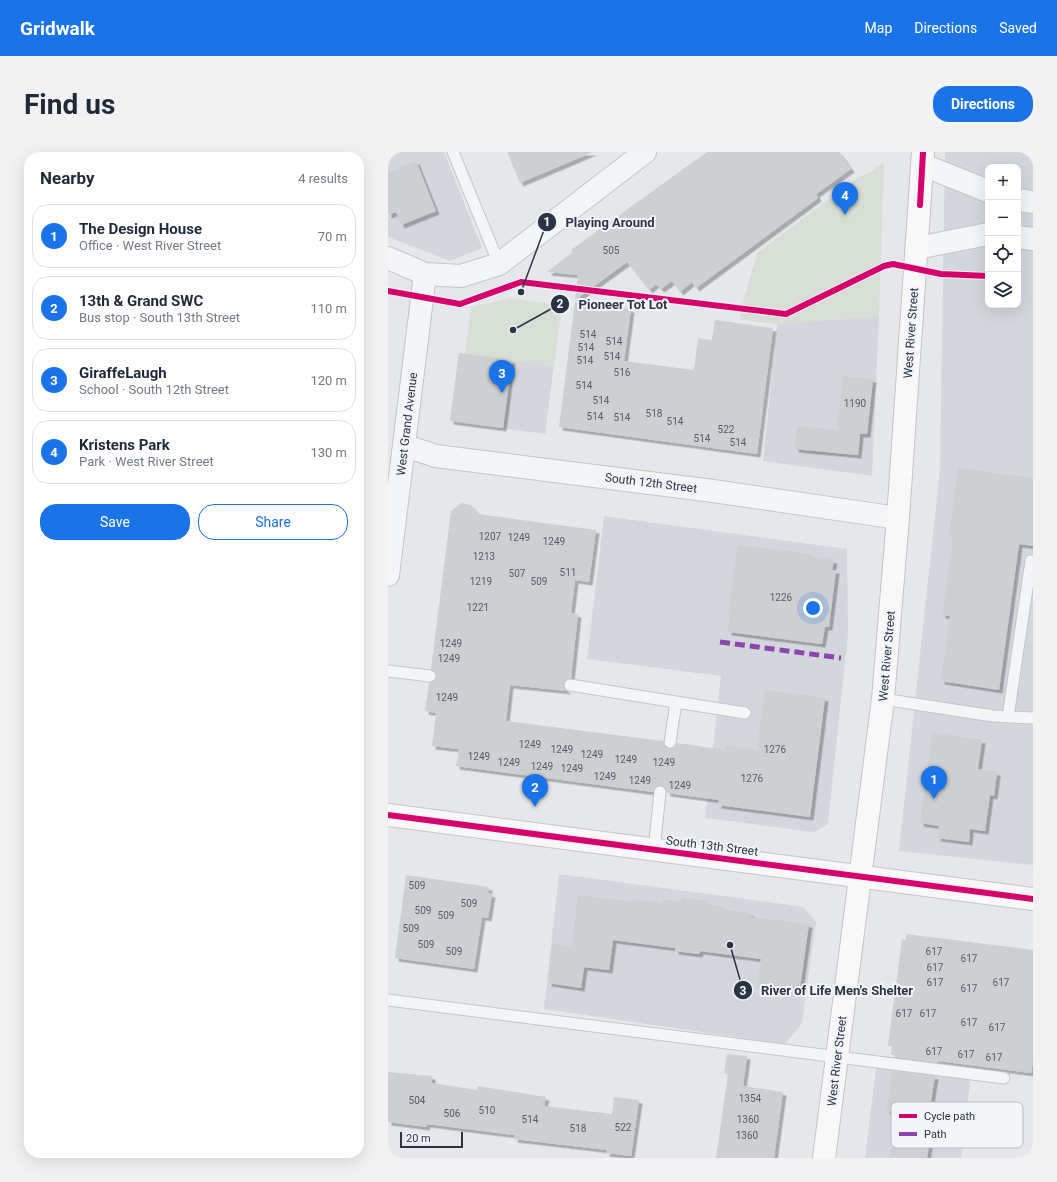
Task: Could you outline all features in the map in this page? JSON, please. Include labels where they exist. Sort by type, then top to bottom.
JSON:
[{"type":"main road","name":"West River Street","points":[[824,1158],[883,699],[898,518],[923,159]]},
{"type":"main road","name":"South 13th Street","points":[[388,815],[1033,899]]},
{"type":"street","points":[[388,258],[426,274],[461,276],[499,264],[633,156]]},
{"type":"street","points":[[923,159],[985,189]]},
{"type":"street","points":[[1021,200],[1033,202]]},
{"type":"street","points":[[917,248],[985,235]]},
{"type":"street","points":[[1021,237],[1033,239]]},
{"type":"street","name":"West Grand Avenue","points":[[388,575],[426,274]]},
{"type":"street","name":"South 12th Street","points":[[405,446],[436,456],[713,491],[898,518]]},
{"type":"lane","points":[[453,152],[499,264]]},
{"type":"lane","points":[[1008,717],[1031,561],[1033,561]]},
{"type":"lane","points":[[388,671],[430,676]]},
{"type":"lane","points":[[570,686],[745,713]]},
{"type":"lane","points":[[883,699],[993,716],[1033,718]]},
{"type":"lane","points":[[670,742],[676,702]]},
{"type":"lane","points":[[654,850],[660,792]]},
{"type":"lane","points":[[388,1000],[1004,1078]]},
{"type":"shaded area","points":[[388,152],[444,152],[482,248],[450,261],[388,237]]},
{"type":"shaded area","points":[[945,152],[1033,152],[1033,865],[899,851],[940,469]]},
{"type":"shaded area","points":[[884,162],[879,316],[777,324],[740,320],[743,303],[757,253],[859,177],[869,173]]},
{"type":"shaded area","points":[[511,298],[562,306],[554,366],[465,354],[471,307]]},
{"type":"shaded area","points":[[879,316],[872,476],[763,461],[777,324]]},
{"type":"shaded area","points":[[459,353],[554,366],[545,434],[450,421]]},
{"type":"shaded area","points":[[604,516],[847,549],[848,633],[828,824],[814,832],[705,818],[721,676],[587,659]]},
{"type":"shaded area","points":[[559,874],[804,907],[816,922],[802,1023],[785,1044],[544,1009]]},
{"type":"shaded area","points":[[877,1062],[971,1074],[968,1102],[891,1102],[891,1148],[962,1148],[961,1158],[865,1158]]},
{"type":"building","points":[[507,152],[593,152],[520,183]]},
{"type":"building","points":[[707,152],[839,152],[851,169],[816,194],[818,198],[696,288],[692,282],[680,292],[672,281],[661,289],[656,284],[649,290],[627,262],[575,300],[578,275],[547,272],[573,252],[571,250]]},
{"type":"building","points":[[416,161],[436,211],[401,225],[396,212],[388,215],[388,172]]},
{"type":"building","points":[[575,302],[631,309],[624,361],[694,370],[698,338],[712,340],[715,320],[773,328],[757,454],[559,427]]},
{"type":"building","points":[[459,353],[512,360],[503,428],[450,421]]},
{"type":"building","points":[[843,376],[873,379],[867,434],[860,434],[858,455],[795,449],[797,426],[837,430]]},
{"type":"building","points":[[958,468],[1033,478],[1033,546],[1019,544],[999,690],[941,681],[950,616],[942,615],[953,538],[949,537]]},
{"type":"building","points":[[461,503],[471,505],[478,514],[596,530],[589,582],[575,580],[571,613],[578,614],[571,678],[565,680],[563,684],[564,688],[568,691],[510,685],[506,721],[663,741],[665,747],[669,749],[675,747],[677,743],[725,750],[726,745],[757,750],[765,690],[825,698],[810,817],[718,805],[719,800],[667,793],[666,789],[661,785],[657,786],[653,792],[456,766],[459,749],[432,746],[436,713],[425,711],[429,683],[435,680],[437,676],[431,669],[451,511]]},
{"type":"building","points":[[738,545],[812,554],[811,557],[834,560],[832,570],[836,570],[829,627],[825,627],[822,644],[728,632],[730,614],[728,614]]},
{"type":"building","points":[[932,733],[982,740],[978,769],[997,772],[994,796],[990,795],[985,831],[970,829],[969,842],[937,838],[939,826],[920,823]]},
{"type":"building","points":[[406,875],[489,887],[488,893],[492,894],[488,918],[482,917],[474,969],[395,958]]},
{"type":"building","points":[[578,895],[635,902],[635,900],[662,903],[663,899],[681,902],[681,898],[707,901],[706,904],[725,907],[725,910],[751,913],[751,917],[809,924],[800,988],[786,986],[785,993],[757,989],[761,959],[700,951],[699,954],[675,951],[675,948],[613,940],[609,970],[584,967],[581,988],[548,983],[552,943],[572,946]]},
{"type":"building","points":[[906,934],[1033,950],[1033,1061],[1031,1073],[938,1061],[938,1063],[894,1057],[895,1055],[891,1055],[892,1046],[888,1046],[902,939],[906,940]]},
{"type":"building","points":[[727,1054],[747,1056],[743,1086],[783,1092],[774,1158],[716,1158],[728,1074],[724,1073]]},
{"type":"building","points":[[892,1071],[935,1076],[931,1102],[891,1102],[891,1112],[886,1111]]},
{"type":"building","points":[[388,1072],[432,1076],[432,1083],[477,1090],[478,1086],[546,1097],[544,1106],[612,1114],[614,1097],[639,1100],[631,1156],[606,1153],[607,1150],[514,1139],[515,1135],[427,1124],[426,1127],[388,1122]]},
{"type":"building","points":[[892,1148],[929,1148],[927,1158],[890,1158]]},
{"type":"marked path","points":[[720,642],[841,658]]},
{"type":"cycle path","points":[[920,205],[923,152]]},
{"type":"cycle path","points":[[388,291],[460,304],[521,282],[786,314],[884,266],[893,264],[941,274],[985,276]]},
{"type":"cycle path","points":[[388,815],[1033,899]]},
{"type":"place","name":"Kristens Park","points":[[845,215]]},
{"type":"place","name":"Playing Around","points":[[521,292]]},
{"type":"place","name":"Pioneer Tot Lot","points":[[513,330]]},
{"type":"place","name":"GiraffeLaugh","points":[[502,393]]},
{"type":"place","name":"The Design House","points":[[934,799]]},
{"type":"place","name":"13th & Grand SWC","points":[[535,807]]},
{"type":"place","name":"River of Life Men's Shelter","points":[[730,945]]}]
